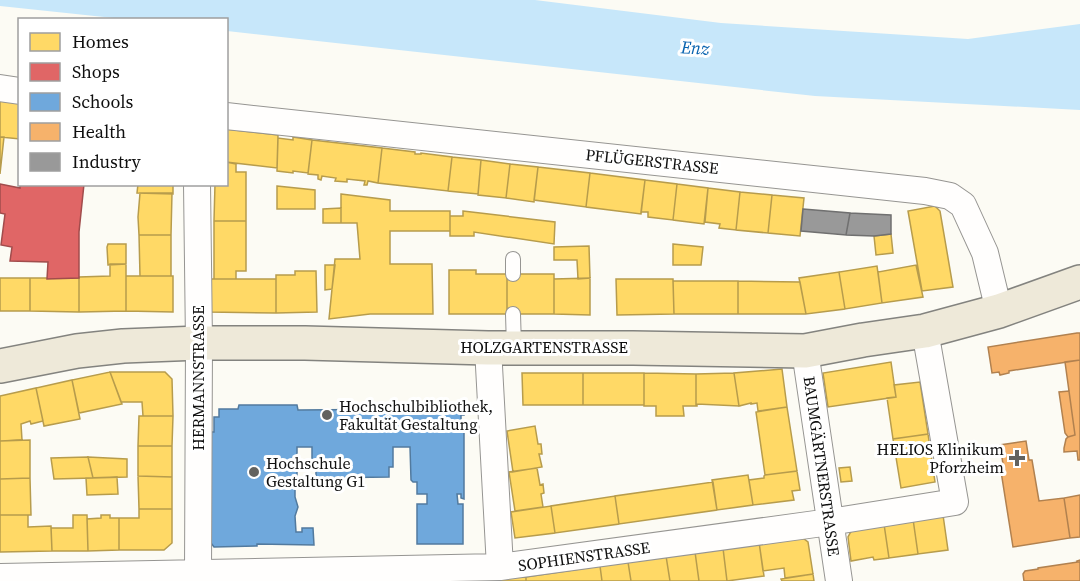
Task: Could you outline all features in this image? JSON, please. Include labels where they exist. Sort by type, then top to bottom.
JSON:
[{"type":"main road","name":"HOLZGARTENSTRASSE","points":[[0,366],[77,351],[123,346],[199,343],[805,351],[925,331],[999,311],[1080,282]]},
{"type":"street","points":[[0,88],[18,91]]},
{"type":"street","name":"PFLÜGERSTRASSE","points":[[228,116],[913,189],[950,196],[963,205],[985,253],[999,311]]},
{"type":"street","name":"HERMANNSTRASSE","points":[[197,186],[198,572]]},
{"type":"street","name":"SOPHIENSTRASSE","points":[[0,577],[500,567],[830,522],[955,502],[925,331]]},
{"type":"street","points":[[500,567],[501,348]]},
{"type":"street","name":"BAUMGÄRTNERSTRASSE","points":[[805,351],[839,581]]},
{"type":"lane","points":[[513,259],[513,274]]},
{"type":"lane","points":[[501,348],[513,314]]},
{"type":"water","name":"Enz","points":[[0,0],[535,0],[721,23],[968,39],[1080,24],[1080,110],[815,96],[228,31],[228,18],[114,18],[0,6]]},
{"type":"building: Homes","points":[[0,101],[18,103],[18,139],[0,137]]},
{"type":"building: Homes","points":[[228,129],[278,135],[277,168],[228,162]]},
{"type":"building: Homes","points":[[0,137],[4,137],[0,174]]},
{"type":"building: Homes","points":[[293,137],[312,140],[308,173],[277,171],[278,138],[293,140]]},
{"type":"building: Homes","points":[[312,140],[382,148],[378,183],[368,181],[367,185],[364,185],[365,181],[347,179],[347,182],[335,181],[336,178],[322,176],[321,180],[318,179],[318,175],[308,174]]},
{"type":"building: Homes","points":[[382,148],[452,157],[448,191],[378,183]]},
{"type":"building: Homes","points":[[452,157],[481,160],[478,194],[448,191]]},
{"type":"building: Homes","points":[[481,160],[510,164],[506,198],[478,195]]},
{"type":"building: Homes","points":[[228,162],[236,164],[236,172],[246,172],[246,221],[214,221],[215,186],[228,186]]},
{"type":"building: Homes","points":[[510,164],[538,167],[534,202],[506,198]]},
{"type":"building: Homes","points":[[538,167],[590,173],[586,207],[534,200]]},
{"type":"building: Homes","points":[[590,173],[645,180],[641,214],[586,207]]},
{"type":"building: Homes","points":[[645,180],[677,184],[673,220],[648,217],[648,212],[641,212]]},
{"type":"building: Homes","points":[[677,184],[708,188],[704,224],[673,220]]},
{"type":"building: Homes","points":[[138,186],[173,186],[173,194],[137,193]]},
{"type":"building: Homes","points":[[277,186],[315,190],[315,209],[277,209]]},
{"type":"building: Homes","points":[[708,188],[740,192],[736,230],[719,228],[720,224],[705,222]]},
{"type":"building: Homes","points":[[740,192],[772,195],[768,233],[736,230]]},
{"type":"building: Homes","points":[[140,193],[172,193],[171,235],[139,235]]},
{"type":"building: Homes","points":[[341,194],[390,200],[390,211],[450,211],[450,231],[390,231],[390,264],[432,264],[433,314],[370,314],[329,319],[335,259],[360,259],[357,223],[341,223]]},
{"type":"building: Homes","points":[[772,195],[804,198],[800,236],[768,233]]},
{"type":"building: Homes","points":[[935,206],[940,211],[953,287],[922,291],[908,211]]},
{"type":"building: Homes","points":[[341,208],[341,223],[323,223],[323,209]]},
{"type":"building: Homes","points":[[463,211],[555,222],[554,244],[474,232],[474,236],[450,236],[450,216],[463,216]]},
{"type":"building: Homes","points":[[214,221],[246,221],[246,271],[236,271],[236,279],[214,279]]},
{"type":"building: Homes","points":[[891,234],[893,253],[876,255],[874,236]]},
{"type":"building: Homes","points":[[139,235],[171,235],[171,276],[140,276]]},
{"type":"building: Homes","points":[[108,244],[126,244],[126,264],[108,265]]},
{"type":"building: Homes","points":[[673,244],[703,247],[701,265],[673,265]]},
{"type":"building: Homes","points":[[589,246],[590,278],[578,279],[577,260],[554,260],[554,247]]},
{"type":"building: Homes","points":[[110,264],[126,264],[126,311],[79,312],[79,277],[110,276]]},
{"type":"building: Homes","points":[[325,265],[335,265],[332,289],[325,290]]},
{"type":"building: Homes","points":[[916,265],[923,297],[882,303],[878,272]]},
{"type":"building: Homes","points":[[877,266],[882,303],[845,309],[839,272]]},
{"type":"building: Homes","points":[[449,270],[476,270],[476,274],[507,274],[507,314],[449,314]]},
{"type":"building: Homes","points":[[295,271],[316,271],[317,312],[276,313],[276,275],[295,275]]},
{"type":"building: Homes","points":[[839,272],[845,309],[806,314],[799,278]]},
{"type":"building: Homes","points":[[507,274],[554,274],[554,314],[507,314]]},
{"type":"building: Homes","points":[[126,276],[173,276],[173,312],[126,311]]},
{"type":"building: Homes","points":[[0,278],[30,278],[30,311],[0,311]]},
{"type":"building: Homes","points":[[30,278],[79,278],[79,312],[30,311]]},
{"type":"building: Homes","points":[[590,278],[590,315],[554,314],[554,279]]},
{"type":"building: Homes","points":[[208,279],[276,279],[276,313],[208,312]]},
{"type":"building: Homes","points":[[616,279],[673,279],[674,314],[617,315]]},
{"type":"building: Homes","points":[[673,281],[738,281],[738,314],[674,314]]},
{"type":"building: Homes","points":[[738,281],[800,282],[806,314],[738,314]]},
{"type":"building: Homes","points":[[891,362],[896,397],[828,407],[823,373]]},
{"type":"building: Homes","points":[[782,369],[787,407],[758,411],[757,403],[739,406],[734,373]]},
{"type":"building: Homes","points":[[110,372],[122,404],[79,413],[72,380]]},
{"type":"building: Homes","points":[[110,372],[165,372],[172,379],[173,416],[143,416],[142,402],[121,402]]},
{"type":"building: Homes","points":[[522,373],[583,373],[583,405],[523,405]]},
{"type":"building: Homes","points":[[583,373],[644,373],[644,405],[583,405]]},
{"type":"building: Homes","points":[[644,373],[696,374],[696,406],[683,406],[684,416],[656,416],[656,406],[644,406]]},
{"type":"building: Homes","points":[[734,373],[739,406],[697,404],[696,406],[696,374]]},
{"type":"building: Homes","points":[[72,380],[80,419],[44,426],[36,388]]},
{"type":"building: Homes","points":[[920,382],[928,434],[893,439],[887,398],[896,397],[894,385]]},
{"type":"building: Homes","points":[[36,388],[43,421],[21,424],[22,440],[0,441],[0,396]]},
{"type":"building: Homes","points":[[787,407],[797,471],[765,475],[756,412]]},
{"type":"building: Homes","points":[[139,416],[173,416],[172,446],[138,446]]},
{"type":"building: Homes","points":[[535,426],[538,444],[541,444],[542,454],[539,454],[542,467],[513,472],[507,431]]},
{"type":"building: Homes","points":[[928,434],[935,482],[901,488],[893,439]]},
{"type":"building: Homes","points":[[30,440],[30,478],[0,479],[0,441]]},
{"type":"building: Homes","points":[[138,446],[172,446],[172,477],[138,476]]},
{"type":"building: Homes","points":[[88,457],[93,478],[54,479],[51,458]]},
{"type":"building: Homes","points":[[88,457],[127,459],[127,477],[93,478]]},
{"type":"building: Homes","points":[[850,467],[852,481],[841,482],[839,468]]},
{"type":"building: Homes","points":[[537,468],[540,485],[543,484],[544,493],[541,494],[543,507],[515,511],[509,472]]},
{"type":"building: Homes","points":[[797,471],[800,490],[792,491],[794,500],[753,505],[749,480],[764,478],[765,475]]},
{"type":"building: Homes","points":[[748,475],[753,505],[717,510],[712,480]]},
{"type":"building: Homes","points":[[138,476],[172,477],[172,509],[139,509]]},
{"type":"building: Homes","points":[[117,477],[118,494],[87,495],[86,478]]},
{"type":"building: Homes","points":[[30,478],[31,515],[0,515],[0,479]]},
{"type":"building: Homes","points":[[713,482],[717,510],[619,524],[615,496]]},
{"type":"building: Homes","points":[[615,496],[619,524],[555,533],[551,506]]},
{"type":"building: Homes","points":[[551,506],[555,533],[515,538],[511,512]]},
{"type":"building: Homes","points":[[139,509],[172,509],[172,543],[164,550],[119,550],[119,518],[139,518]]},
{"type":"building: Homes","points":[[0,515],[28,515],[28,527],[51,526],[52,551],[0,552]]},
{"type":"building: Homes","points":[[73,515],[87,515],[88,551],[52,551],[51,528],[73,528]]},
{"type":"building: Homes","points":[[101,515],[119,518],[119,550],[88,551],[87,519],[101,518]]},
{"type":"building: Homes","points":[[943,515],[948,550],[918,554],[913,519]]},
{"type":"building: Homes","points":[[913,519],[918,554],[889,558],[884,524]]},
{"type":"building: Homes","points":[[884,524],[889,558],[874,560],[873,557],[851,561],[848,537],[853,528]]},
{"type":"building: Homes","points":[[800,536],[808,542],[813,574],[785,578],[784,568],[763,571],[759,542]]},
{"type":"building: Homes","points":[[759,542],[764,576],[727,581],[723,548]]},
{"type":"building: Homes","points":[[723,548],[727,581],[699,581],[695,552]]},
{"type":"building: Homes","points":[[695,552],[699,581],[670,581],[666,556]]},
{"type":"building: Homes","points":[[666,556],[670,581],[631,581],[628,562]]},
{"type":"building: Homes","points":[[628,562],[631,581],[602,581],[600,566]]},
{"type":"building: Homes","points":[[600,566],[602,581],[526,581],[526,577]]},
{"type":"building: Homes","points":[[813,574],[814,581],[782,581],[781,579]]},
{"type":"building: Homes","points":[[526,577],[526,581],[496,581],[496,578]]},
{"type":"building: Shops","points":[[0,184],[20,188],[20,186],[84,186],[79,232],[79,278],[47,279],[48,262],[10,261],[12,247],[1,245],[5,214],[0,213]]},
{"type":"building: Schools","name":"Hochschule Gestaltung G1","points":[[239,405],[297,405],[298,410],[421,409],[421,406],[461,406],[461,409],[464,409],[464,415],[461,415],[461,432],[464,432],[464,499],[461,498],[461,494],[457,494],[458,504],[463,504],[463,544],[417,544],[417,504],[427,504],[427,494],[417,494],[417,482],[411,480],[410,447],[393,447],[393,467],[389,467],[389,477],[316,478],[316,466],[312,466],[312,447],[297,447],[296,532],[302,532],[302,528],[313,528],[314,545],[257,544],[257,546],[214,547],[211,543],[207,432],[214,432],[214,417],[219,417],[219,409],[238,409]]},
{"type":"building: Health","points":[[1080,333],[1080,360],[1009,371],[1009,373],[1000,375],[999,372],[992,373],[988,347]]},
{"type":"building: Health","points":[[1080,360],[1080,460],[1078,460],[1077,451],[1064,452],[1066,439],[1075,435],[1065,362]]},
{"type":"building: Health","points":[[1069,391],[1075,435],[1068,437],[1065,433],[1059,392]]},
{"type":"building: Health","points":[[1026,441],[1029,460],[1032,460],[1039,501],[1064,498],[1070,538],[1013,547],[1000,465],[1003,464],[1000,445]]},
{"type":"building: Health","points":[[1080,495],[1080,537],[1070,538],[1064,498]]},
{"type":"building: Health","points":[[1080,560],[1080,581],[1024,581],[1025,571]]},
{"type":"building: Industry","points":[[803,209],[850,213],[846,235],[801,231]]},
{"type":"building: Industry","points":[[850,213],[891,215],[891,234],[846,235]]},
{"type":"place","name":"Hochschulbibliothek, Fakultät Gestaltung","points":[[327,415]]},
{"type":"place","name":"HELIOS Klinikum Pforzheim","points":[[1017,458]]},
{"type":"place","name":"Hochschule Gestaltung G1","points":[[254,472]]}]
